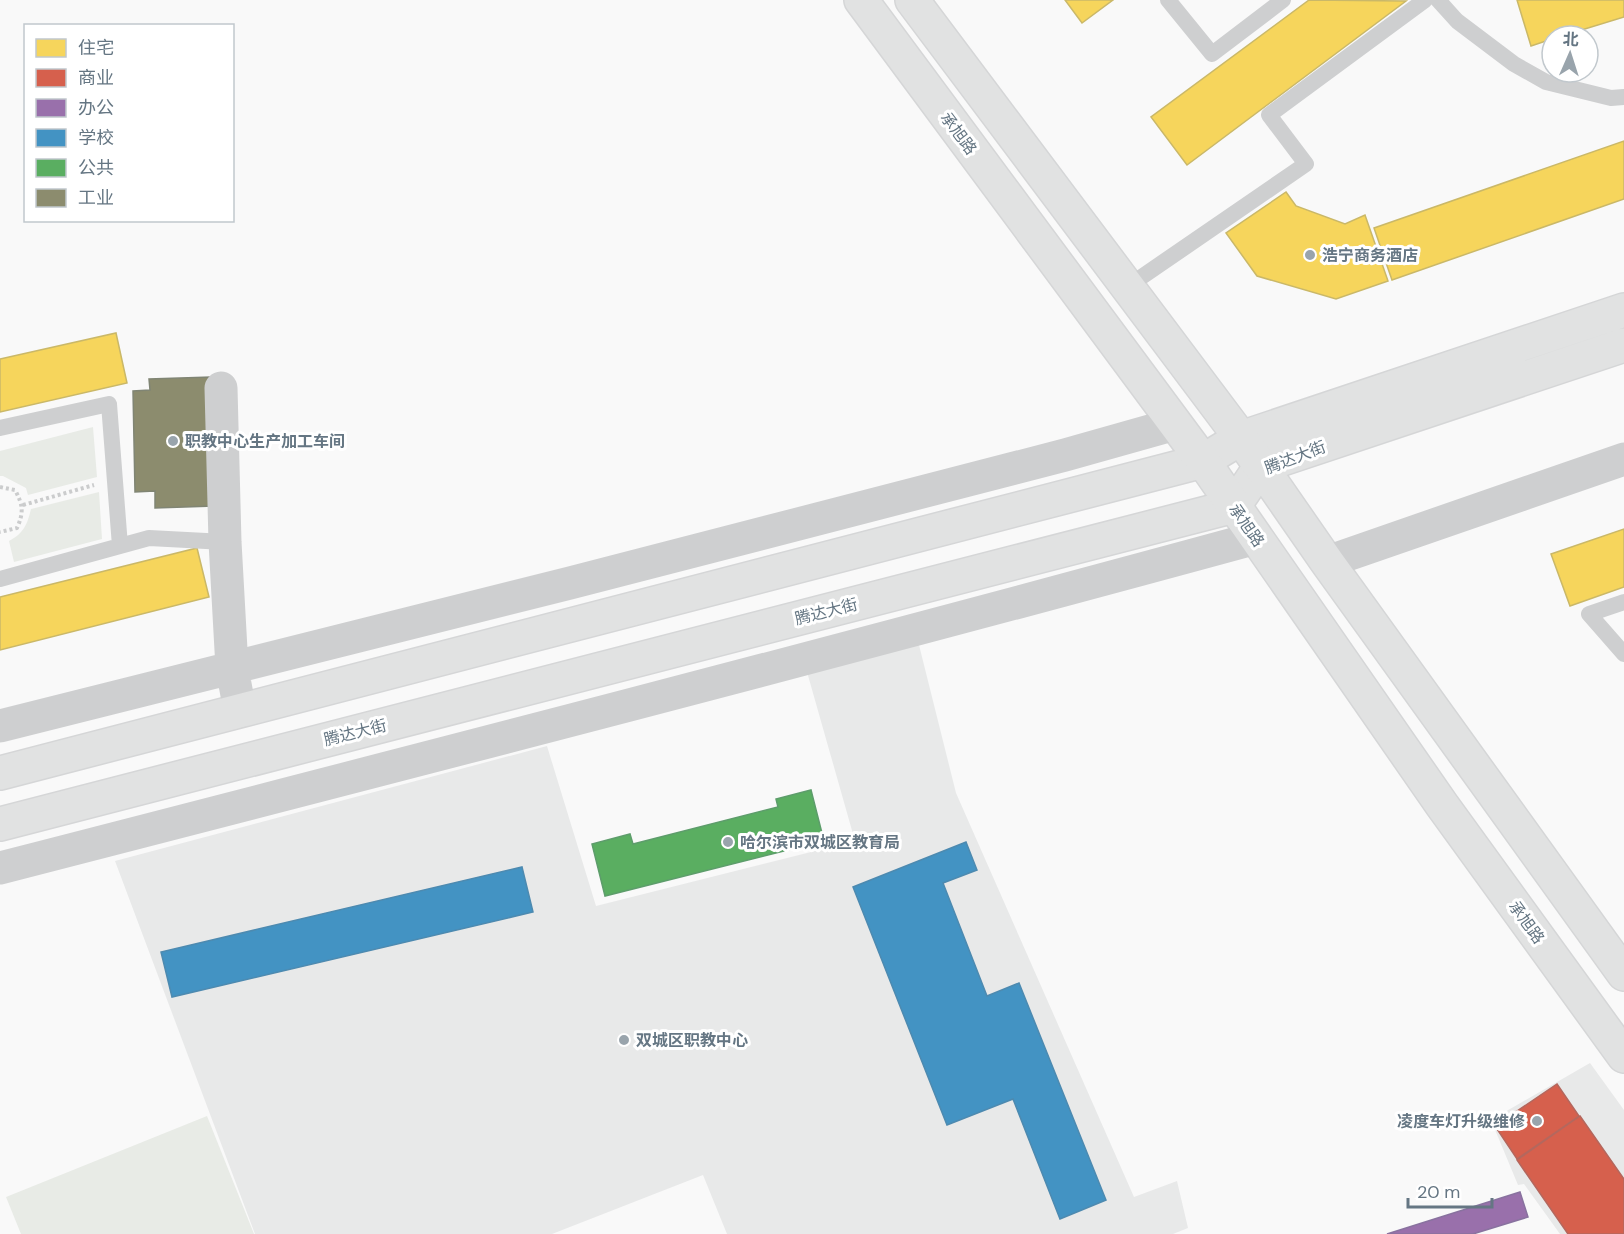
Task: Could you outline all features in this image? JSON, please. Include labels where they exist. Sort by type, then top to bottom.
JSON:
[{"type":"main road","name":"承旭路","points":[[861,0],[1203,461],[1442,805],[1624,1056]]},
{"type":"main road","points":[[913,0],[1241,438],[1624,974]]},
{"type":"main road","name":"腾达大街","points":[[0,773],[1203,461],[1241,438],[1624,310]]},
{"type":"main road","name":"腾达大街","points":[[0,824],[1234,506],[1261,466],[1624,345]]},
{"type":"street","points":[[221,388],[225,542],[232,668],[240,711]]},
{"type":"street","points":[[0,726],[570,583],[1065,455],[1175,424]]},
{"type":"street","points":[[1328,562],[1624,459]]},
{"type":"street","points":[[0,868],[299,789],[624,708],[1256,538]]},
{"type":"lane","points":[[1168,0],[1212,54],[1283,0]]},
{"type":"lane","points":[[1127,287],[1306,165],[1269,115],[1425,0]]},
{"type":"lane","points":[[1438,0],[1457,21],[1514,64],[1546,82],[1611,98],[1624,97]]},
{"type":"lane","points":[[0,428],[109,404],[120,546]]},
{"type":"lane","points":[[0,579],[149,538],[225,542]]},
{"type":"lane","points":[[1624,602],[1588,614],[1624,654]]},
{"type":"path","points":[[23,505],[115,479]]},
{"type":"path","points":[[0,487],[15,490],[23,505],[22,516],[17,528],[0,532]]},
{"type":"shaded area","points":[[93,427],[97,477],[28,495],[26,488],[0,476],[0,451]]},
{"type":"shaded area","points":[[99,492],[102,539],[14,562],[9,541],[24,528],[31,509]]},
{"type":"shaded area","name":"双城区职教中心","points":[[918,641],[956,793],[1134,1197],[1177,1181],[1188,1228],[1173,1234],[727,1234],[703,1175],[552,1234],[255,1234],[115,861],[547,746],[596,906],[855,841],[807,672]]},
{"type":"shaded area","points":[[1590,1063],[1624,1110],[1624,1234],[1560,1234],[1524,1184],[1518,1185],[1491,1120]]},
{"type":"shaded area","points":[[207,1116],[254,1234],[21,1234],[6,1197]]},
{"type":"building: 住宅","points":[[1065,0],[1113,0],[1082,23]]},
{"type":"building: 住宅","points":[[1309,0],[1406,1],[1187,165],[1151,117]]},
{"type":"building: 住宅","points":[[1517,0],[1624,0],[1624,17],[1600,24],[1540,24],[1540,43],[1531,46]]},
{"type":"building: 住宅","points":[[1624,141],[1624,199],[1392,280],[1374,228]]},
{"type":"building: 住宅","name":"浩宁商务酒店","points":[[1286,192],[1296,206],[1345,224],[1365,215],[1388,281],[1336,299],[1257,276],[1226,233]]},
{"type":"building: 住宅","points":[[116,333],[127,383],[0,412],[0,359]]},
{"type":"building: 住宅","points":[[1624,529],[1624,587],[1570,606],[1551,554]]},
{"type":"building: 住宅","points":[[197,548],[209,597],[0,650],[0,597]]},
{"type":"building: 商业","name":"凌度车灯升级维修","points":[[1557,1084],[1579,1116],[1517,1159],[1495,1126]]},
{"type":"building: 商业","points":[[1580,1116],[1624,1179],[1624,1234],[1568,1234],[1517,1160]]},
{"type":"building: 办公","points":[[1520,1192],[1528,1217],[1473,1234],[1387,1234]]},
{"type":"building: 学校","points":[[966,842],[977,870],[943,883],[987,996],[1019,983],[1106,1200],[1060,1219],[1013,1099],[947,1125],[853,887]]},
{"type":"building: 学校","points":[[522,867],[533,912],[172,997],[161,952]]},
{"type":"building: 公共","name":"哈尔滨市双城区教育局","points":[[811,790],[824,841],[605,896],[592,844],[630,834],[633,844],[778,807],[776,799]]},
{"type":"building: 工业","name":"职教中心生产加工车间","points":[[211,377],[214,506],[155,508],[155,491],[135,492],[133,391],[150,390],[149,379]]},
{"type":"place","name":"浩宁商务酒店","points":[[1310,255]]},
{"type":"place","name":"职教中心生产加工车间","points":[[173,441]]},
{"type":"place","name":"哈尔滨市双城区教育局","points":[[728,842]]},
{"type":"place","name":"双城区职教中心","points":[[624,1040]]},
{"type":"place","name":"凌度车灯升级维修","points":[[1537,1121]]}]
